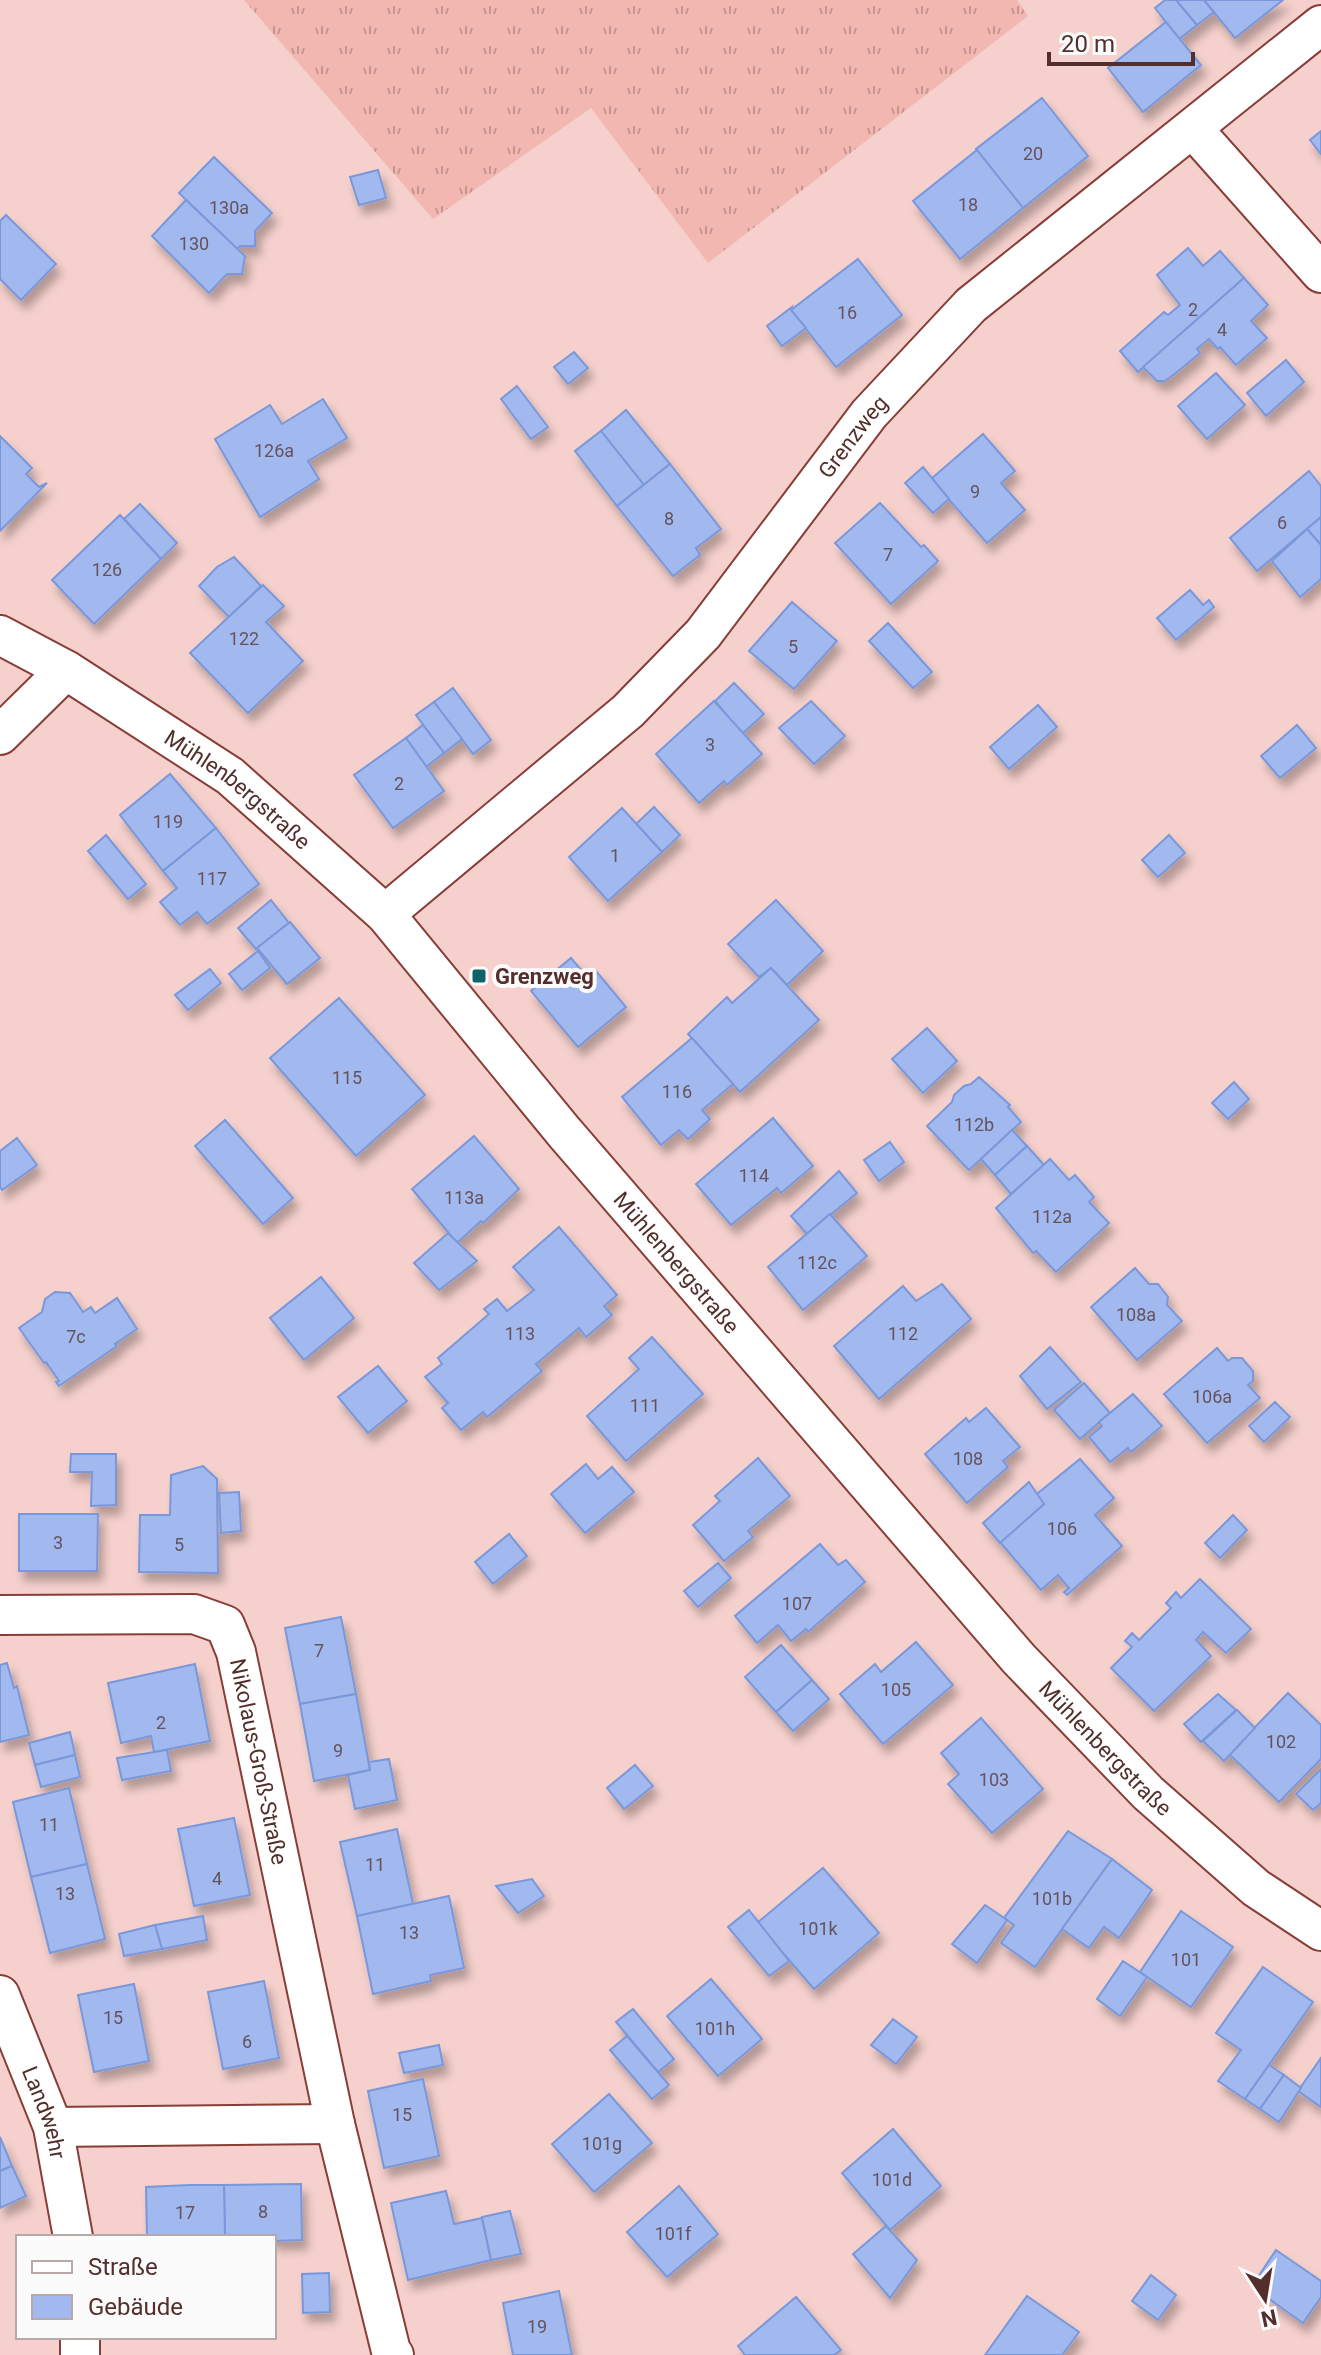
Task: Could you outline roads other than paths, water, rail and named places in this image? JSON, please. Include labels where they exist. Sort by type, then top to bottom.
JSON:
[{"type":"street","name":"Grenzweg","points":[[385,914],[628,711],[703,634],[869,414],[971,305],[1321,25]]},
{"type":"street","points":[[1193,129],[1321,273]]},
{"type":"street","name":"Mühlenbergstraße","points":[[0,635],[66,670],[230,776],[385,914],[575,1144],[1019,1659],[1148,1793],[1256,1888],[1321,1931]]},
{"type":"street","points":[[0,735],[66,670]]},
{"type":"street","name":"Nikolaus-Groß-Straße","points":[[0,1615],[194,1614],[225,1625],[236,1652],[335,2124],[394,2355]]},
{"type":"street","name":"Landwehr","points":[[0,1995],[53,2127],[73,2235]]},
{"type":"street","points":[[53,2127],[335,2124]]},
{"type":"place","name":"Grenzweg","points":[[479,976]]}]
